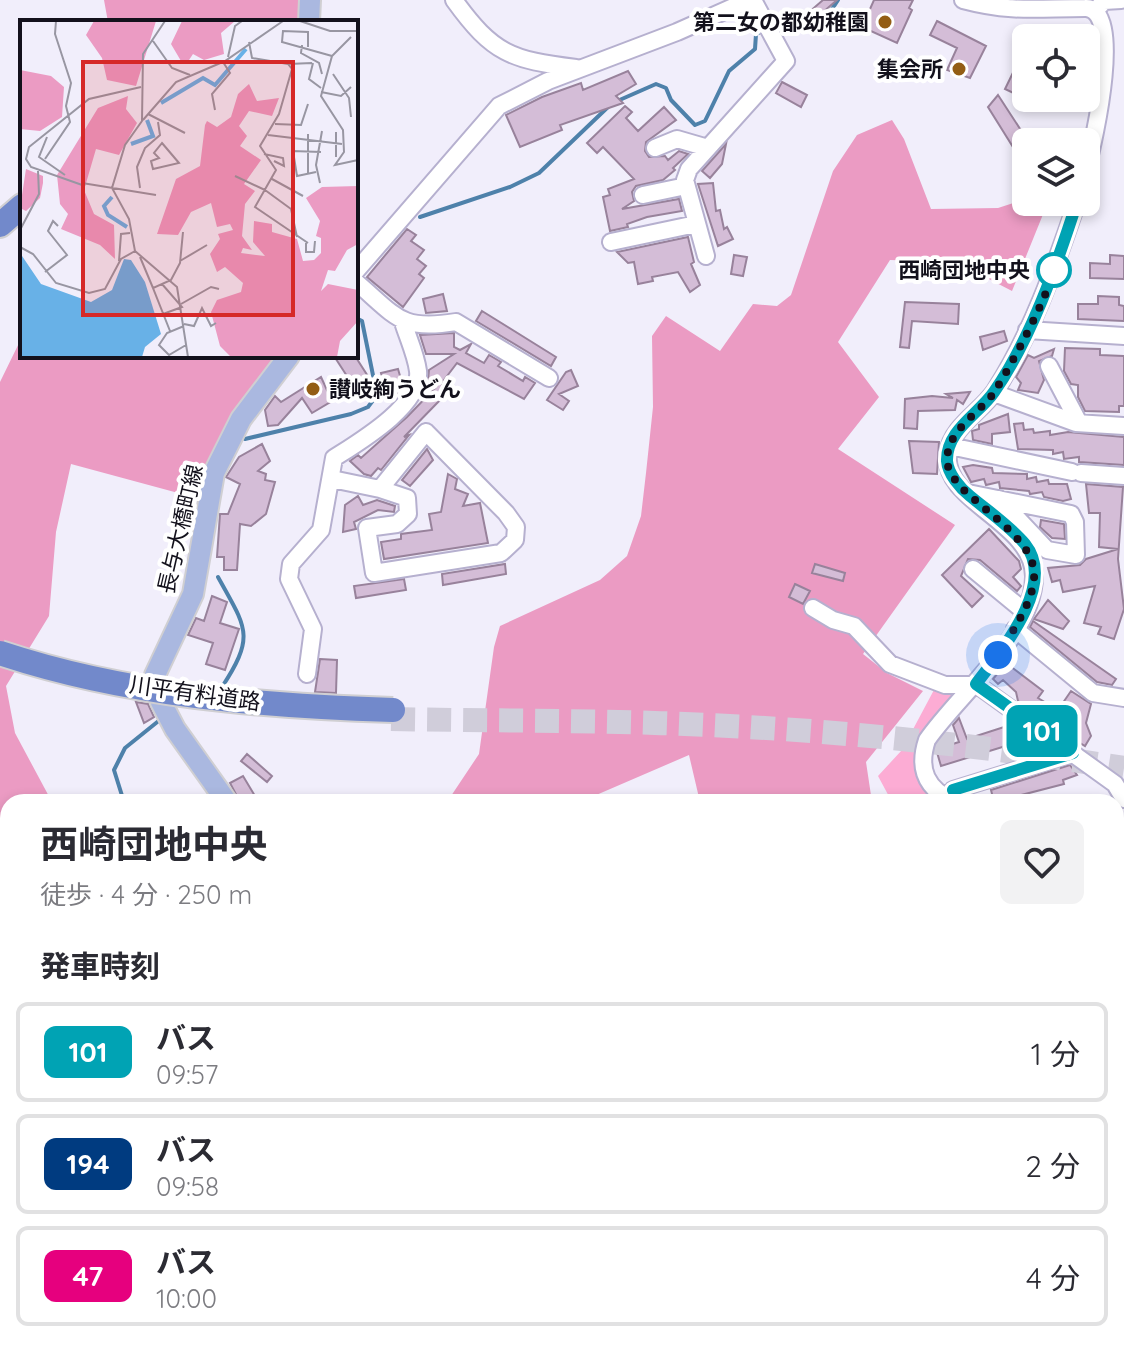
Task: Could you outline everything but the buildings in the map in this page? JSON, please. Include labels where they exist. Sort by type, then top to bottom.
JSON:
[{"type":"highway","points":[[0,225],[20,208]]},
{"type":"highway","name":"川平有料道路","points":[[5,658],[113,682],[204,697],[392,715]]},
{"type":"main road","points":[[309,20],[310,0]]},
{"type":"main road","name":"長与大橋町線","points":[[221,794],[175,729],[161,702],[155,675],[193,594],[214,473],[241,419],[287,358]]},
{"type":"street","points":[[454,0],[475,29],[502,52],[532,62],[581,69]]},
{"type":"street","points":[[358,269],[499,106],[525,90],[751,0],[786,61],[689,169],[686,186],[706,256]]},
{"type":"street","points":[[963,0],[992,7],[1041,12],[1097,9],[1104,1],[1121,0]]},
{"type":"street","points":[[1097,9],[1115,27],[1120,59],[1099,128]]},
{"type":"street","points":[[655,148],[677,139],[708,148]]},
{"type":"street","points":[[643,195],[686,186]]},
{"type":"street","points":[[941,794],[935,793],[924,776],[921,755],[940,721],[975,685],[1015,629],[1035,578],[1026,546],[966,493],[947,464],[950,446],[957,431],[994,393],[1052,276],[1072,216]]},
{"type":"street","points":[[611,242],[696,224]]},
{"type":"street","points":[[358,284],[403,322],[422,327],[456,322],[549,378]]},
{"type":"street","points":[[307,674],[313,629],[289,579],[291,564],[321,530],[334,458],[375,432],[415,392],[418,373],[403,322]]},
{"type":"street","points":[[1027,330],[1124,336]]},
{"type":"street","points":[[1049,366],[1079,423]]},
{"type":"street","points":[[994,393],[1079,423],[1124,426]]},
{"type":"street","points":[[332,479],[407,498],[408,514],[397,524],[367,528],[374,573],[501,553],[515,540],[516,527],[506,513],[426,432],[380,489]]},
{"type":"street","points":[[950,446],[1077,473],[1124,476]]},
{"type":"street","points":[[966,493],[999,499],[1071,514],[1075,522],[1076,555],[1047,550],[999,499]]},
{"type":"street","points":[[973,569],[1024,611]]},
{"type":"street","points":[[813,608],[833,620],[854,626],[890,664],[945,685],[975,685],[1115,784],[1121,794]]},
{"type":"street","points":[[1015,629],[1093,693],[1124,698]]},
{"type":"street","points":[[960,794],[1073,753]]},
{"type":"shaded area","points":[[104,0],[302,0],[298,20],[108,20]]},
{"type":"shaded area","points":[[892,120],[904,139],[931,209],[998,208],[1012,204],[1012,216],[1042,216],[1012,291],[956,262],[890,260],[838,342],[879,397],[838,449],[955,525],[863,654],[887,673],[923,691],[866,762],[871,794],[698,794],[689,755],[599,794],[452,794],[479,754],[494,647],[500,626],[600,580],[627,556],[641,516],[646,473],[653,407],[652,336],[666,316],[720,351],[753,304],[777,306],[791,295],[833,171],[857,135]]},
{"type":"shaded area","points":[[20,341],[20,358],[277,358],[214,476],[193,497],[71,464],[56,532],[49,616],[6,686],[15,733],[48,794],[0,794],[0,382]]},
{"type":"shaded area","points":[[935,688],[961,690],[916,756],[937,794],[888,794],[878,776],[902,750]]},
{"type":"waterway","points":[[771,28],[779,26],[798,30],[812,27],[829,13],[838,0]]},
{"type":"waterway","points":[[615,102],[656,84],[666,88],[671,100],[695,125],[705,121],[729,71],[755,49],[756,34],[763,31]]},
{"type":"waterway","points":[[420,217],[510,187],[539,173],[608,107]]},
{"type":"waterway","points":[[245,439],[351,414],[368,407],[377,395],[362,321],[358,319]]},
{"type":"waterway","points":[[218,577],[241,621],[243,632],[240,655],[222,687]]},
{"type":"waterway","points":[[122,794],[114,770],[125,748],[161,719]]},
{"type":"tunnel","points":[[391,719],[628,722],[812,731],[968,746],[1124,768]]},
{"type":"bus line","name":"101","points":[[953,790],[1073,753],[976,684],[1015,629],[1030,599],[1035,578],[1033,561],[1026,546],[960,487],[947,464],[948,448],[957,431],[994,393],[1027,330],[1052,276],[1072,216]]},
{"type":"place","name":"第二女の都幼稚園","points":[[885,22]]},
{"type":"place","name":"集会所","points":[[959,69]]},
{"type":"place","name":"西崎団地中央","points":[[1054,270]]},
{"type":"place","name":"讃岐絢うどん","points":[[313,389]]},
{"type":"route","points":[[998,655],[1030,599],[1035,578],[1033,561],[1026,546],[960,487],[947,464],[948,448],[957,431],[994,393],[1054,270]]}]
